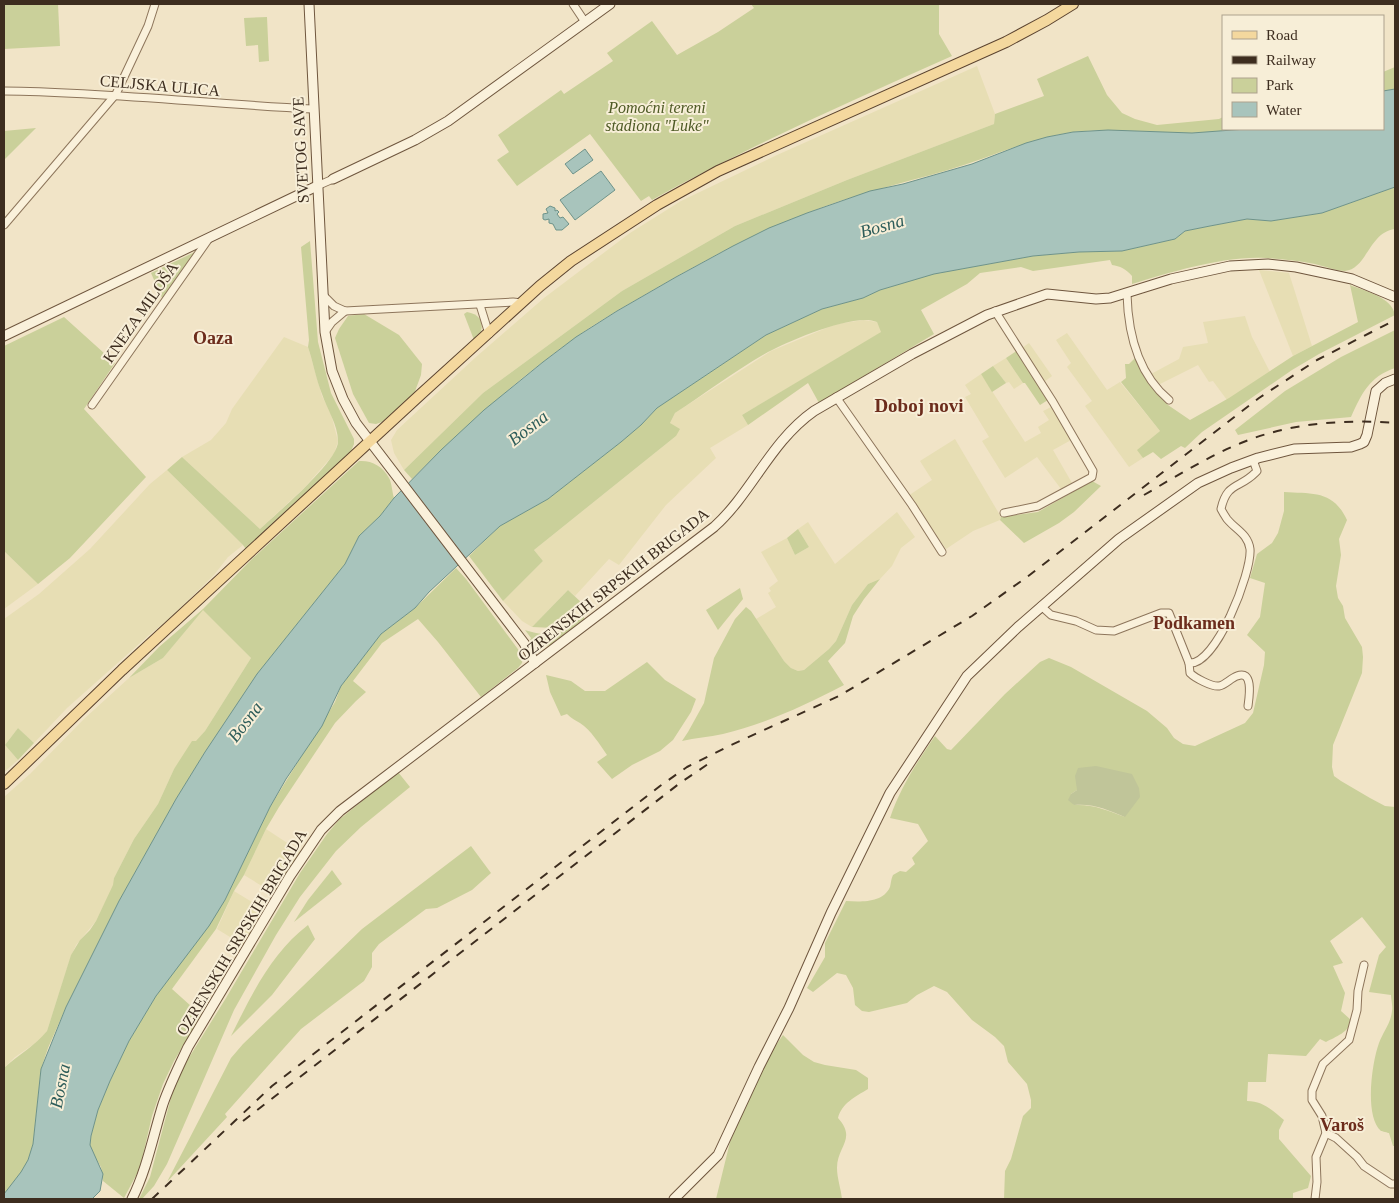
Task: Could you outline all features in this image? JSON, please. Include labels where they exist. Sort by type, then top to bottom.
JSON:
[{"type":"main road","points":[[4,784],[122,670],[370,441],[571,262],[606,237],[657,205],[718,171],[1006,42],[1067,5]]},
{"type":"street","points":[[4,225],[116,94],[148,26],[155,4]]},
{"type":"street","name":"SVETOG SAVE","points":[[308,4],[325,332],[332,371],[343,399],[356,423],[524,642],[535,663]]},
{"type":"street","points":[[573,4],[585,22]]},
{"type":"street","points":[[4,336],[211,235],[415,140],[448,121],[610,4]]},
{"type":"street","name":"CELJSKA ULICA","points":[[4,90],[116,94],[211,103],[314,108]]},
{"type":"street","name":"KNEZA MILOŠA","points":[[92,405],[211,235]]},
{"type":"street","name":"OZRENSKIH SRPSKIH BRIGADA","points":[[132,1199],[140,1184],[163,1104],[174,1074],[188,1047],[290,876],[321,830],[340,811],[719,522],[740,497],[775,448],[794,426],[814,410],[942,338],[995,311],[1047,294],[1096,299],[1110,298],[1170,279],[1230,266],[1268,264],[1296,267],[1352,279],[1395,296]]},
{"type":"street","points":[[1127,294],[1128,321],[1137,354],[1157,388],[1169,400]]},
{"type":"street","points":[[323,295],[334,306],[345,311],[513,302],[522,304]]},
{"type":"street","points":[[480,304],[489,334]]},
{"type":"street","points":[[325,332],[332,322],[345,311]]},
{"type":"street","points":[[995,311],[1053,402],[1093,471],[1092,477],[1043,504],[1004,513]]},
{"type":"street","points":[[674,1199],[718,1155],[789,1008],[831,913],[890,793],[967,676],[1041,606],[1118,539],[1182,493],[1231,468],[1253,460],[1294,449],[1356,446],[1360,444],[1366,439],[1376,391],[1385,383],[1395,379]]},
{"type":"street","points":[[836,397],[912,505],[942,552]]},
{"type":"street","points":[[1189,663],[1193,663],[1209,653],[1236,607],[1250,561],[1250,550],[1242,532],[1227,520],[1221,509],[1224,497],[1231,489],[1256,474],[1257,471],[1253,460]]},
{"type":"street","points":[[1041,606],[1051,615],[1076,621],[1096,630],[1114,631],[1161,613],[1169,613],[1189,663],[1190,673],[1194,678],[1220,686],[1239,675],[1244,675],[1248,680],[1250,689],[1248,706]]},
{"type":"street","points":[[1315,1199],[1317,1182],[1316,1157],[1326,1134],[1322,1116],[1312,1100],[1312,1091],[1323,1064],[1349,1040],[1357,1010],[1358,991],[1364,965]]},
{"type":"street","points":[[1326,1134],[1336,1138],[1364,1166],[1391,1184],[1395,1184]]},
{"type":"shaded area","points":[[977,66],[995,114],[994,124],[847,180],[735,226],[622,291],[483,393],[404,470],[394,453],[391,440],[397,430],[476,357],[544,298],[630,233],[681,201],[777,155]]},
{"type":"shaded area","points":[[1259,270],[1289,273],[1312,346],[1293,356]]},
{"type":"shaded area","points":[[1245,316],[1252,337],[1270,372],[1227,400],[1213,381],[1209,382],[1198,365],[1160,384],[1151,374],[1179,359],[1183,347],[1208,343],[1203,322]]},
{"type":"shaded area","points":[[864,320],[877,322],[882,332],[742,415],[748,425],[710,448],[716,458],[666,505],[619,565],[609,559],[575,596],[568,590],[532,627],[522,621],[503,601],[543,561],[534,550],[676,436],[670,423],[675,413],[771,351],[836,324]]},
{"type":"shaded area","points":[[1067,333],[1107,390],[1120,382],[1160,431],[1138,450],[1143,458],[1129,467],[1085,406],[1092,401],[1067,367],[1071,363],[1056,340]]},
{"type":"shaded area","points":[[284,337],[308,347],[322,396],[331,414],[338,441],[334,454],[305,487],[260,529],[182,457],[211,440],[226,423],[232,409]]},
{"type":"shaded area","points":[[1029,343],[1052,376],[1044,382],[1022,348]]},
{"type":"shaded area","points":[[1006,358],[1023,383],[1014,389],[1009,382],[1006,383],[993,366]]},
{"type":"shaded area","points":[[981,374],[1025,442],[1041,433],[1038,427],[1049,420],[1043,411],[1053,406],[1073,439],[1053,450],[1072,483],[1061,489],[1037,457],[1005,478],[982,441],[989,437],[965,397],[971,394],[965,385]]},
{"type":"shaded area","points":[[955,439],[1001,517],[1000,520],[973,531],[946,549],[908,496],[932,480],[920,461]]},
{"type":"shaded area","points":[[167,470],[243,545],[228,557],[214,575],[170,618],[67,708],[34,743],[18,728],[5,745],[18,760],[4,772],[4,619],[39,594],[90,549],[150,484]]},
{"type":"shaded area","points":[[897,512],[915,537],[901,548],[892,566],[880,579],[868,584],[852,605],[836,641],[829,649],[804,670],[798,671],[791,668],[784,661],[756,619],[776,607],[768,593],[771,591],[769,588],[778,581],[761,552],[787,538],[795,555],[809,547],[798,529],[808,522],[835,564]]},
{"type":"shaded area","points":[[4,551],[38,584],[4,609]]},
{"type":"shaded area","points":[[203,609],[251,658],[205,731],[174,769],[158,804],[134,839],[114,878],[114,885],[96,921],[76,945],[47,1031],[40,1040],[15,1057],[4,1068],[4,797],[129,678],[163,658]]},
{"type":"shaded area","points":[[266,829],[301,852],[275,894],[244,875]]},
{"type":"shaded area","points":[[234,891],[265,910],[243,945],[217,929]]},
{"type":"green space","points":[[4,4],[58,4],[60,46],[4,49]]},
{"type":"green space","name":"Pomoćni tereni stadiona \"Luke\"","points":[[751,4],[939,4],[939,34],[952,56],[763,143],[652,200],[649,196],[641,201],[590,134],[517,186],[497,160],[509,152],[498,135],[561,90],[564,94],[613,61],[607,53],[652,21],[677,55],[718,32],[754,8]]},
{"type":"green space","points":[[267,17],[269,61],[259,62],[258,45],[246,46],[244,18]]},
{"type":"green space","points":[[1088,56],[1107,95],[1122,113],[1157,125],[1222,118],[1222,130],[1234,130],[1190,133],[1088,131],[1057,135],[1026,143],[948,170],[840,201],[785,222],[705,261],[592,326],[511,388],[470,423],[412,479],[404,470],[483,393],[622,291],[735,226],[847,180],[994,124],[995,114],[1044,96],[1037,79]]},
{"type":"green space","points":[[1395,67],[1395,89],[1384,91],[1384,72]]},
{"type":"green space","points":[[36,128],[4,160],[4,131]]},
{"type":"green space","points":[[1395,187],[1395,229],[1379,237],[1358,264],[1352,269],[1345,271],[1297,261],[1251,258],[1199,265],[1132,284],[1132,276],[1123,268],[1112,265],[1110,260],[1033,271],[1021,267],[980,273],[967,284],[921,310],[934,334],[819,403],[808,383],[748,425],[742,415],[881,332],[877,322],[867,320],[838,324],[806,335],[756,359],[675,413],[670,423],[680,429],[676,436],[534,550],[543,561],[503,601],[469,556],[500,526],[548,499],[621,442],[657,408],[766,335],[822,309],[863,298],[880,290],[933,274],[1033,256],[1122,251],[1175,239],[1185,231],[1210,226],[1247,219],[1271,221],[1322,213]]},
{"type":"green space","points":[[310,241],[318,342],[331,393],[354,439],[354,444],[351,451],[248,552],[167,470],[182,457],[260,529],[318,474],[336,450],[338,435],[324,400],[308,347],[301,247]]},
{"type":"green space","points":[[195,252],[162,298],[151,273]]},
{"type":"green space","points":[[1350,285],[1383,299],[1393,309],[1395,315],[1292,370],[1202,432],[1185,448],[1181,446],[1161,459],[1153,452],[1143,458],[1137,450],[1160,431],[1121,382],[1126,378],[1125,364],[1129,364],[1136,357],[1156,391],[1168,405],[1190,420],[1229,398],[1293,356],[1358,322]]},
{"type":"green space","points":[[467,312],[477,316],[482,324],[481,332],[474,340],[464,314]]},
{"type":"green space","points":[[364,314],[399,335],[422,364],[421,375],[414,394],[382,422],[376,424],[369,423],[353,394],[335,338],[348,316]]},
{"type":"green space","points":[[64,317],[115,363],[84,409],[146,477],[70,558],[38,584],[4,551],[4,346]]},
{"type":"green space","points":[[1395,330],[1395,368],[1379,376],[1367,387],[1351,417],[1296,422],[1238,435],[1235,430],[1285,391],[1341,357]]},
{"type":"green space","points":[[1018,350],[1048,400],[1040,405],[1006,358]]},
{"type":"green space","points":[[993,366],[1006,383],[992,392],[981,374]]},
{"type":"green space","points":[[359,461],[372,463],[383,470],[390,480],[394,498],[380,516],[359,536],[345,564],[257,674],[176,799],[119,901],[66,1007],[48,1048],[41,1069],[33,1144],[22,1172],[4,1194],[4,1068],[47,1031],[71,955],[80,940],[96,921],[113,885],[114,878],[134,839],[158,804],[174,769],[192,741],[196,741],[205,731],[251,658],[203,610],[163,658],[129,678],[159,647],[203,609],[252,559]]},
{"type":"green space","points":[[1092,481],[1101,486],[1074,512],[1024,543],[1000,520],[1001,517],[1038,512]]},
{"type":"green space","points":[[1284,492],[1313,494],[1329,498],[1341,510],[1347,520],[1339,539],[1341,555],[1336,586],[1345,618],[1362,647],[1363,657],[1362,673],[1333,745],[1332,767],[1334,776],[1341,781],[1385,806],[1395,807],[1395,1146],[1393,1146],[1389,1133],[1381,1131],[1376,1124],[1371,1102],[1372,1075],[1376,1052],[1390,1020],[1392,1007],[1391,995],[1369,992],[1379,955],[1386,947],[1362,917],[1330,941],[1343,963],[1333,966],[1345,993],[1341,1011],[1351,1020],[1348,1028],[1342,1034],[1326,1042],[1320,1039],[1306,1056],[1268,1054],[1266,1082],[1248,1082],[1247,1101],[1263,1104],[1284,1120],[1279,1130],[1279,1139],[1311,1176],[1308,1188],[1293,1193],[1293,1199],[1004,1199],[1005,1171],[1011,1159],[1023,1116],[1031,1108],[1031,1100],[1027,1084],[1008,1062],[1004,1046],[972,1020],[947,992],[934,986],[907,1003],[869,1012],[862,1011],[855,1005],[853,988],[846,975],[837,973],[813,992],[807,988],[825,957],[825,943],[846,901],[871,900],[882,896],[890,887],[893,875],[900,871],[906,872],[915,864],[912,858],[928,841],[918,824],[890,818],[904,785],[935,736],[947,749],[951,750],[1005,694],[1040,662],[1049,658],[1071,667],[1147,711],[1167,728],[1174,738],[1183,744],[1195,746],[1245,723],[1253,713],[1264,665],[1265,652],[1247,635],[1260,617],[1265,583],[1250,578],[1257,554],[1272,543],[1278,533],[1284,511]],"holes":[[[1077,790],[1125,817],[1094,807],[1074,805],[1071,794]]]},
{"type":"green space","points":[[798,529],[809,547],[795,555],[787,538]]},
{"type":"green space","points":[[456,568],[523,656],[522,663],[481,697],[418,619],[382,643],[353,681],[366,692],[335,723],[279,807],[216,929],[172,989],[201,1015],[163,1084],[152,1116],[140,1168],[124,1198],[103,1181],[101,1167],[90,1145],[98,1110],[129,1041],[156,996],[225,900],[270,807],[335,702],[341,686],[381,634],[415,608]]},
{"type":"green space","points":[[880,579],[853,616],[845,643],[828,661],[844,685],[800,707],[755,725],[723,734],[682,741],[704,703],[714,658],[735,619],[746,607],[751,611],[784,661],[791,668],[798,671],[804,670],[836,641],[852,605],[868,584]]},
{"type":"green space","points":[[740,588],[743,599],[718,630],[706,610]]},
{"type":"green space","points":[[568,590],[583,604],[554,628],[532,627]]},
{"type":"green space","points":[[580,615],[584,615],[584,619],[547,646],[530,640],[531,638],[525,630],[550,634]]},
{"type":"green space","points":[[647,662],[665,680],[696,699],[691,712],[673,740],[660,751],[632,765],[612,779],[597,762],[607,755],[592,734],[567,714],[561,716],[550,692],[546,675],[571,681],[585,691],[605,691]]},
{"type":"green space","points":[[18,728],[34,743],[18,760],[5,745]]},
{"type":"green space","points":[[1096,766],[1132,774],[1139,788],[1140,797],[1125,817],[1094,806],[1074,805],[1068,800],[1071,794],[1077,790],[1075,776],[1078,768]]},
{"type":"green space","points":[[398,772],[410,787],[361,827],[336,851],[300,897],[276,935],[234,1010],[167,1164],[154,1186],[142,1199],[139,1199],[150,1177],[173,1090],[185,1064],[300,873],[327,834],[340,819]]},
{"type":"green space","points":[[471,846],[491,873],[472,890],[437,908],[426,909],[379,944],[372,953],[372,967],[364,981],[301,1029],[225,1114],[227,1117],[167,1182],[231,1058],[243,1044],[362,929]]},
{"type":"green space","points":[[332,870],[342,884],[294,922],[308,900]]},
{"type":"green space","points":[[308,925],[315,939],[272,995],[231,1036],[263,976],[283,949]]},
{"type":"green space","points":[[783,1035],[803,1055],[814,1062],[856,1070],[868,1078],[868,1089],[846,1104],[838,1118],[846,1132],[845,1143],[837,1168],[842,1199],[716,1199],[730,1142],[773,1049]]},
{"type":"water","name":"Bosna","points":[[1395,89],[1395,187],[1322,213],[1271,221],[1247,219],[1210,226],[1185,231],[1175,239],[1122,251],[1033,256],[934,274],[880,290],[863,298],[822,309],[766,335],[657,408],[621,442],[548,499],[500,526],[429,592],[415,608],[381,634],[341,686],[322,726],[286,779],[270,807],[225,900],[209,926],[156,996],[129,1041],[98,1110],[91,1136],[90,1145],[103,1174],[100,1191],[92,1199],[4,1199],[4,1194],[28,1160],[33,1144],[41,1069],[66,1007],[119,901],[176,799],[205,752],[257,674],[345,564],[359,536],[441,450],[484,410],[543,362],[576,337],[617,311],[733,246],[769,228],[870,191],[903,184],[972,164],[1026,143],[1073,132],[1108,130],[1192,133],[1232,130],[1384,130],[1384,91]]},
{"type":"water","points":[[585,149],[593,160],[573,174],[565,164]]},
{"type":"water","points":[[601,171],[615,190],[575,220],[560,200]]},
{"type":"water","points":[[550,206],[555,208],[555,211],[559,212],[557,214],[560,218],[563,217],[569,224],[562,230],[556,230],[553,224],[549,223],[549,219],[543,219],[543,214],[548,213],[546,209]]},
{"type":"railway","points":[[152,1199],[272,1086],[660,786],[687,767],[839,696],[972,616],[1027,577],[1259,398],[1317,360],[1395,320]]},
{"type":"railway","points":[[1144,495],[1216,454],[1259,436],[1297,427],[1337,422],[1395,423]]},
{"type":"railway","points":[[243,1121],[680,783],[711,762]]},
{"type":"district","name":"Oaza","points":[[213,338]]},
{"type":"district","name":"Doboj novi","points":[[919,405]]},
{"type":"district","name":"Podkamen","points":[[1194,623]]},
{"type":"district","name":"Varoš","points":[[1342,1125]]}]
